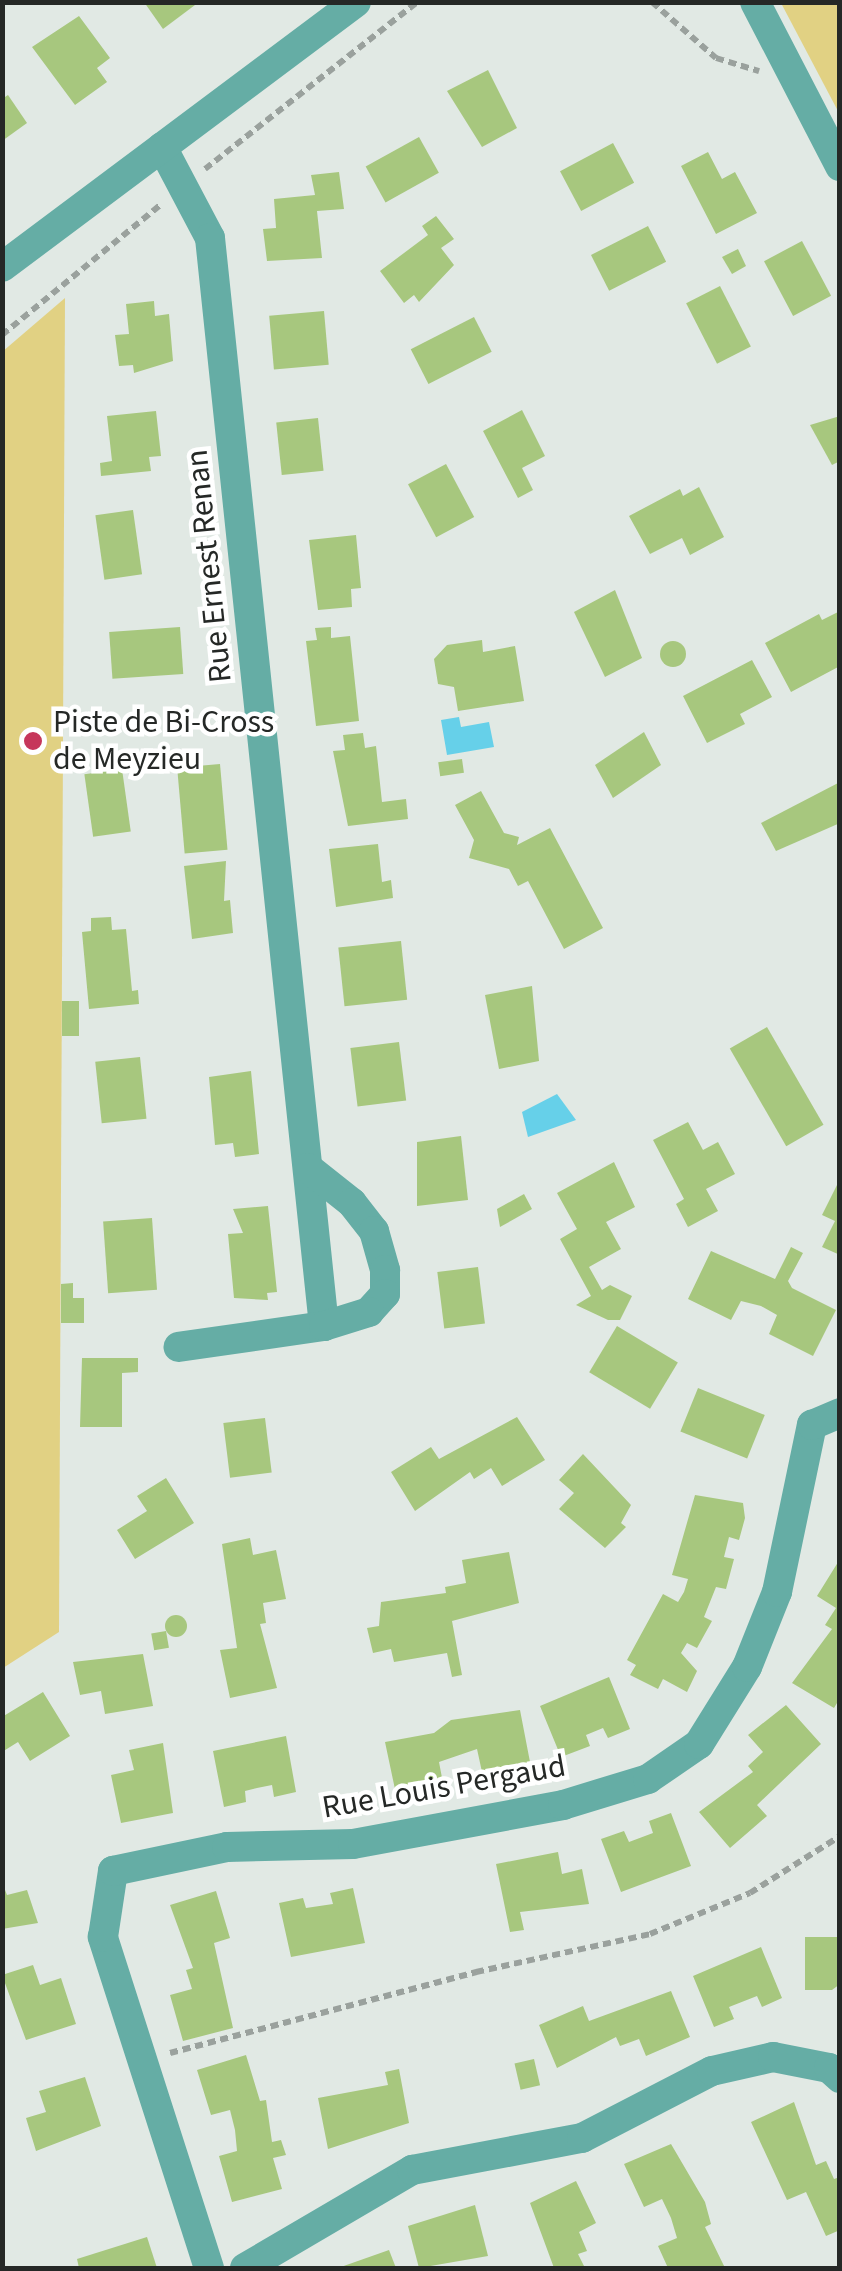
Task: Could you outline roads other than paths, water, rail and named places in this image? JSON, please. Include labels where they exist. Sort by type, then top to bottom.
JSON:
[{"type":"street","points":[[2,268],[356,2]]},
{"type":"street","points":[[755,2],[840,166]]},
{"type":"street","name":"Rue Ernest Renan","points":[[162,148],[210,238],[324,1326]]},
{"type":"street","points":[[179,1348],[324,1326],[370,1312],[385,1294],[385,1270],[374,1231],[352,1203],[308,1168]]},
{"type":"street","name":"Rue Louis Pergaud","points":[[209,2268],[103,1937],[112,1871],[228,1848],[353,1844],[563,1805],[648,1778],[699,1744],[746,1666],[777,1592],[812,1425],[840,1413]]},
{"type":"street","points":[[245,2268],[412,2170],[582,2138],[712,2070],[773,2057],[829,2068],[840,2078]]},
{"type":"water","points":[[459,717],[461,727],[489,722],[494,747],[447,755],[441,720]]},
{"type":"water","points":[[557,1094],[576,1120],[528,1137],[522,1112]]},
{"type":"place","name":"Piste de Bi-Cross de Meyzieu","points":[[33,741]]}]
